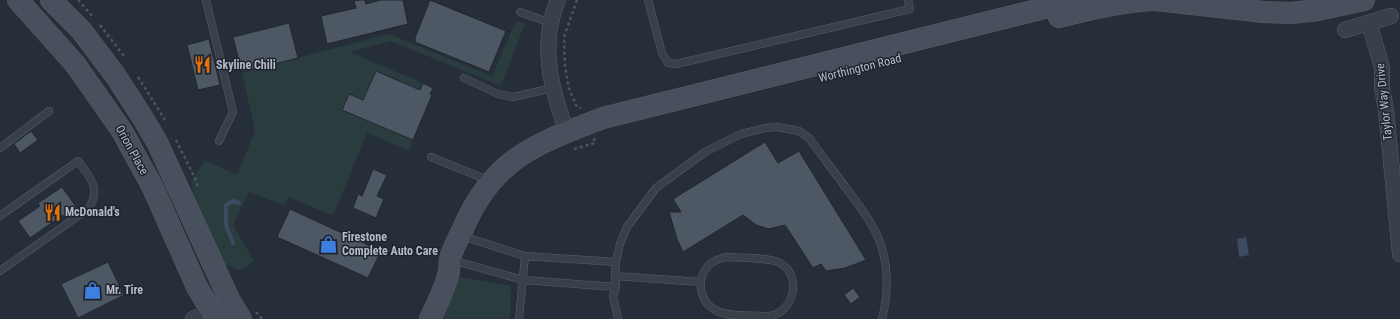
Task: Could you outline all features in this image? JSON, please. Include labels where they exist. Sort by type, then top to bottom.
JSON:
[{"type":"street","name":"Orion Place","points":[[18,0],[75,64],[122,131],[153,188],[211,317]]},
{"type":"street","name":"Orion Place","points":[[52,0],[81,30],[115,75],[141,115],[156,142],[230,301],[241,319]]},
{"type":"street","points":[[558,0],[551,23],[548,48],[548,69],[567,141]]},
{"type":"street","name":"Worthington Road","points":[[567,141],[603,118],[1077,0]]},
{"type":"street","name":"Worthington Road","points":[[430,319],[447,278],[450,259],[467,218],[490,182],[507,165],[521,154],[540,144],[567,141],[1072,14],[1131,1],[1152,0]]},
{"type":"street","points":[[1156,0],[1216,3],[1264,12],[1291,13],[1318,10],[1364,0]]},
{"type":"street","points":[[1345,30],[1391,16]]},
{"type":"street","name":"Taylor Way Drive","points":[[1369,22],[1382,67],[1382,87],[1386,110],[1400,254]]},
{"type":"street","name":"Worthington Road","points":[[416,319],[438,267],[450,259]]},
{"type":"lane","points":[[206,0],[233,112],[219,141]]},
{"type":"lane","points":[[648,0],[662,54],[668,62],[676,64],[910,9],[908,0]]},
{"type":"lane","points":[[520,12],[551,23]]},
{"type":"lane","points":[[464,78],[498,94],[513,97],[553,88]]},
{"type":"lane","points":[[0,148],[49,111]]},
{"type":"lane","points":[[618,319],[613,296],[616,287],[614,276],[620,244],[627,227],[656,188],[705,152],[742,134],[765,128],[778,127],[800,131],[809,138],[863,210],[877,235],[882,249],[887,282],[886,303],[882,319]]},
{"type":"lane","points":[[431,157],[490,182]]},
{"type":"lane","points":[[0,216],[78,161],[94,187],[94,195],[88,209],[0,270]]},
{"type":"lane","points":[[460,235],[525,256],[616,262]]},
{"type":"lane","points":[[519,319],[525,256]]},
{"type":"lane","points":[[725,257],[778,262],[786,267],[792,276],[794,287],[792,297],[787,306],[779,313],[769,317],[725,314],[715,310],[707,303],[702,293],[701,282],[703,273],[709,265],[716,260],[725,257]]},
{"type":"lane","points":[[450,259],[523,280],[616,287]]},
{"type":"lane","points":[[614,276],[701,282]]},
{"type":"path","points":[[567,141],[595,144],[594,138]]},
{"type":"shaded area","points":[[516,21],[525,23],[501,86],[391,41],[350,52],[423,83],[420,90],[376,71],[363,100],[343,110],[413,140],[409,151],[367,133],[333,216],[289,197],[285,206],[249,192],[233,225],[254,261],[246,267],[237,270],[224,263],[196,205],[191,181],[205,160],[237,175],[255,131],[242,72],[389,34],[492,76]]},
{"type":"shaded area","points":[[456,276],[511,286],[510,319],[435,319]]},
{"type":"water","points":[[1246,237],[1249,255],[1239,257],[1237,239]]},
{"type":"building","points":[[365,0],[366,4],[381,0],[403,0],[408,24],[327,44],[321,16],[356,8],[354,1]]},
{"type":"building","points":[[430,0],[506,31],[489,72],[415,42],[415,38]]},
{"type":"building","points":[[289,23],[298,58],[242,72],[233,37]]},
{"type":"building","name":"Skyline Chili","points":[[209,39],[220,85],[198,90],[187,45]]},
{"type":"building","points":[[376,71],[420,90],[423,83],[433,88],[430,94],[432,95],[413,140],[342,110],[349,94],[363,100]]},
{"type":"building","points":[[31,131],[38,140],[20,153],[14,144]]},
{"type":"building","points":[[765,142],[778,163],[799,151],[866,260],[845,268],[826,271],[821,264],[813,268],[785,225],[769,229],[756,225],[743,215],[683,252],[677,239],[669,212],[681,212],[673,199]]},
{"type":"building","points":[[373,169],[387,175],[377,196],[384,199],[376,218],[353,208],[358,194],[362,196]]},
{"type":"building","name":"McDonald's","points":[[62,187],[77,208],[64,217],[63,215],[30,238],[18,221],[40,206],[38,203]]},
{"type":"building","name":"Firestone Complete Auto Care","points":[[290,209],[381,251],[368,278],[277,237]]},
{"type":"building","name":"Mr. Tire","points":[[108,262],[124,295],[78,318],[61,284]]},
{"type":"building","points":[[853,288],[860,297],[851,304],[844,295]]},
{"type":"waterway","points":[[233,243],[226,225],[226,205],[233,201],[239,203]]},
{"type":"place","name":"Skyline Chili","points":[[203,65]]},
{"type":"place","name":"McDonald's","points":[[52,212]]},
{"type":"place","name":"Firestone Complete Auto Care","points":[[329,244]]},
{"type":"place","name":"Mr. Tire","points":[[93,290]]}]
